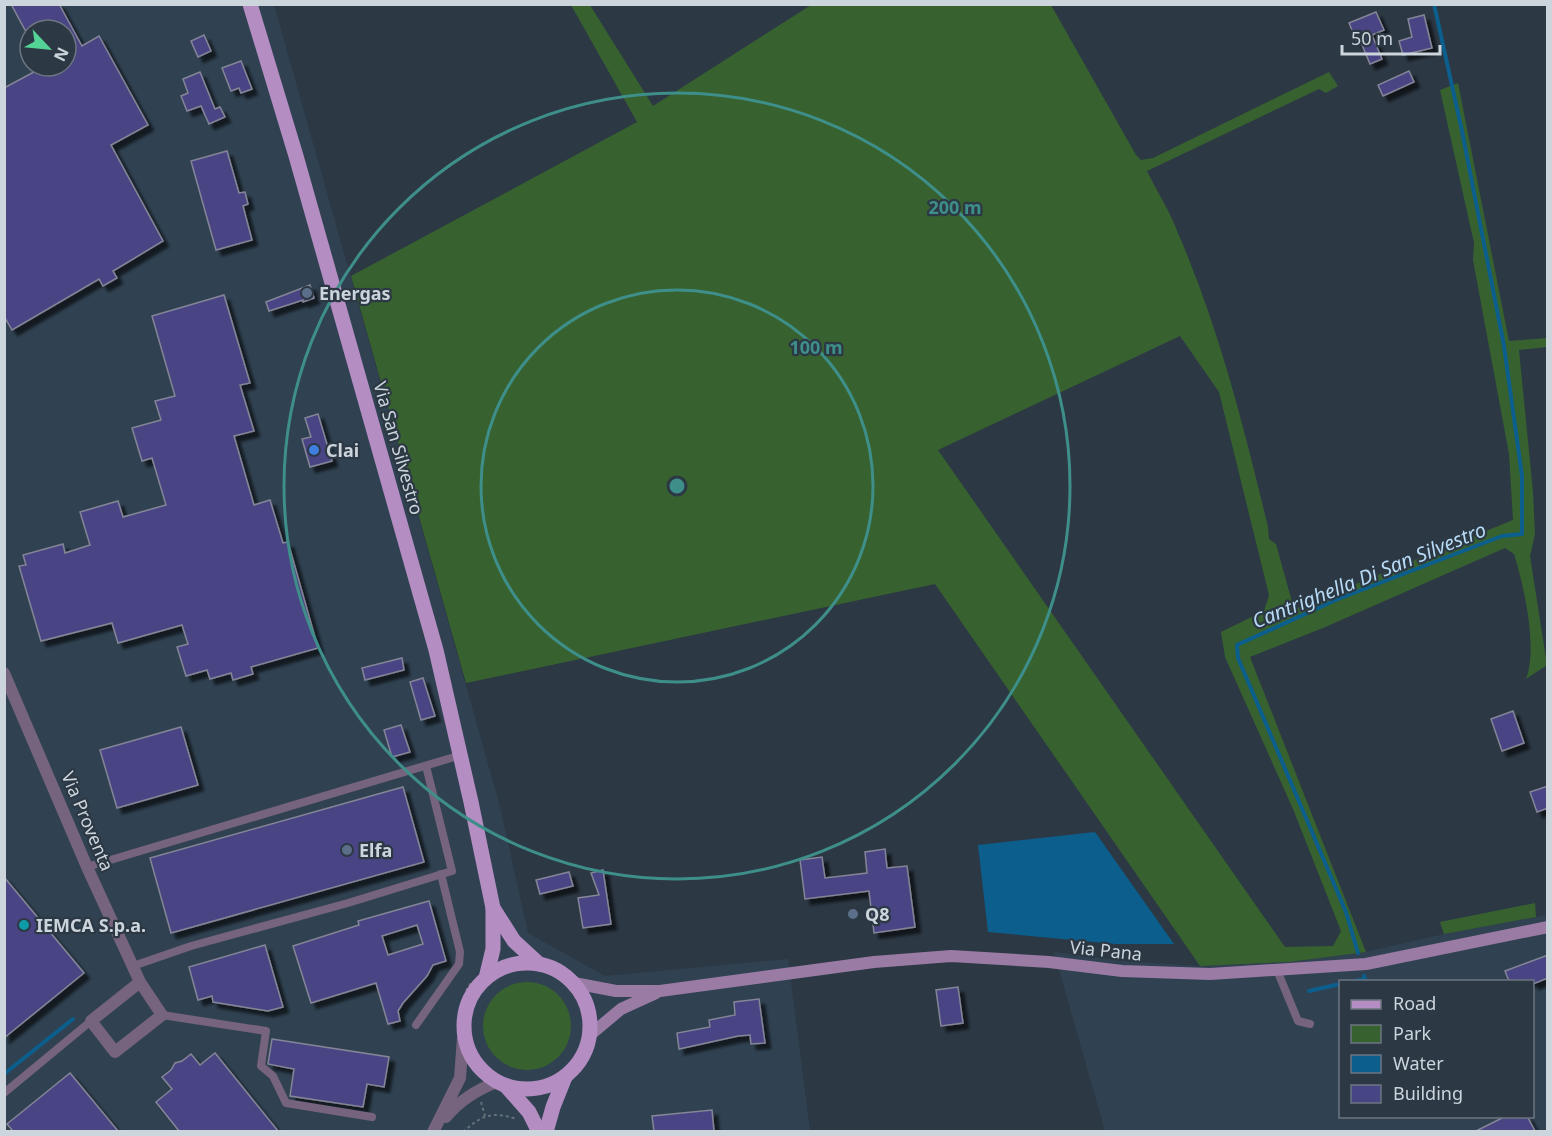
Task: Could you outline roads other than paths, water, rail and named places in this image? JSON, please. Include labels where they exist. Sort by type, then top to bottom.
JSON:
[{"type":"main road","name":"Via San Silvestro","points":[[250,4],[296,156],[430,627],[461,755],[493,908],[493,950],[486,978]]},
{"type":"main road","name":"Via San Silvestro","points":[[493,908],[514,941],[539,963]]},
{"type":"main road","points":[[502,1084],[526,1090],[547,1087],[565,1077],[586,1051],[590,1035],[590,1016],[585,998],[574,983],[558,970],[539,963],[520,963],[502,968],[486,978],[474,991],[467,1007],[464,1024],[466,1041],[472,1058],[483,1071],[502,1084],[529,1112],[540,1130]]},
{"type":"main road","points":[[540,1130],[565,1077]]},
{"type":"street","name":"Via Proventa","points":[[4,673],[87,867],[140,982],[162,1015]]},
{"type":"street","name":"Via Pana","points":[[574,983],[616,991],[660,991],[874,962],[951,956],[1049,962],[1122,971],[1210,974],[1366,964],[1548,927]]},
{"type":"street","points":[[140,982],[91,1020],[116,1052],[162,1015]]},
{"type":"street","name":"Via Pana","points":[[590,1035],[621,1009],[660,991]]},
{"type":"street","points":[[433,1131],[460,1078],[464,1024]]},
{"type":"street","points":[[433,1131],[457,1104],[477,1090],[502,1084]]},
{"type":"lane","points":[[87,867],[461,755]]},
{"type":"lane","points":[[133,966],[191,946],[348,903],[452,871],[426,766]]},
{"type":"lane","points":[[416,1025],[459,964],[460,952],[441,874]]},
{"type":"lane","points":[[1277,970],[1298,1021],[1310,1024]]},
{"type":"lane","points":[[162,1015],[266,1031],[261,1066],[273,1076],[286,1102],[372,1117]]},
{"type":"lane","points":[[4,1093],[91,1020]]},
{"type":"water","points":[[1095,832],[1174,944],[1116,944],[988,932],[978,845]]},
{"type":"waterway","name":"Cantrighella Di San Silvestro","points":[[1358,953],[1346,912],[1238,658],[1237,645],[1338,599],[1502,536],[1522,534],[1522,476],[1504,346],[1462,131],[1434,4]]},
{"type":"waterway","name":"Cantrighella Di San Silvestro","points":[[1360,980],[1365,979],[1364,976]]},
{"type":"waterway","name":"Cantrighella Di San Silvestro","points":[[1309,991],[1339,984]]},
{"type":"waterway","points":[[4,1074],[73,1019]]},
{"type":"place","name":"Energas","points":[[307,293]]},
{"type":"place","name":"Clai","points":[[314,450]]},
{"type":"place","name":"Elfa","points":[[347,850]]},
{"type":"place","name":"Q8","points":[[853,914]]},
{"type":"place","name":"IEMCA S.p.a.","points":[[24,925]]}]
